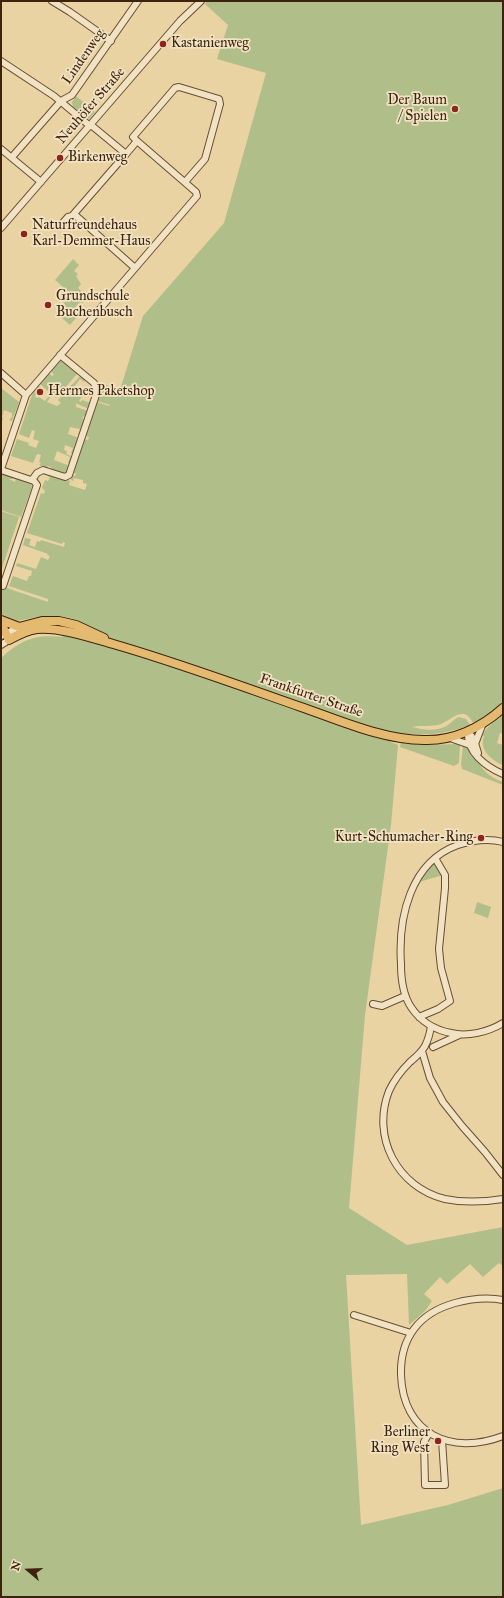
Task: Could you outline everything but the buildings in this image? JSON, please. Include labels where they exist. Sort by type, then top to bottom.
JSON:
[{"type":"main road","points":[[1,620],[19,627]]},
{"type":"main road","name":"Frankfurter Straße","points":[[19,627],[42,621],[59,621],[76,625],[148,654]]},
{"type":"main road","points":[[1,623],[4,635]]},
{"type":"main road","name":"Frankfurter Straße","points":[[4,635],[49,629],[103,641],[148,654],[381,734],[410,740],[450,738],[483,723],[503,708]]},
{"type":"street","points":[[52,1],[111,41]]},
{"type":"street","name":"Lindenweg","points":[[12,158],[61,101],[72,95],[138,1]]},
{"type":"street","name":"Neuhöfer Straße","points":[[1,228],[184,17],[200,1]]},
{"type":"street","points":[[1,61],[20,72],[61,101],[126,154]]},
{"type":"street","points":[[3,586],[36,486],[35,482],[32,480],[1,470],[26,394],[197,195],[185,182],[133,137],[175,88],[179,87],[219,99],[221,103],[205,159],[185,182]]},
{"type":"street","points":[[60,226],[68,217],[71,217],[74,214],[137,141]]},
{"type":"street","points":[[1,149],[41,182]]},
{"type":"street","points":[[74,214],[135,268]]},
{"type":"street","points":[[32,480],[37,473],[43,470],[65,477],[69,475],[96,395],[94,383],[60,355]]},
{"type":"street","points":[[1,373],[26,394]]},
{"type":"street","points":[[1,646],[4,635],[19,627]]},
{"type":"street","points":[[472,744],[483,723]]},
{"type":"street","points":[[468,731],[468,738],[479,759],[488,767],[503,774]]},
{"type":"street","points":[[450,738],[472,744]]},
{"type":"street","points":[[461,1035],[431,1026],[419,1017],[405,996],[400,957],[401,934],[405,909],[410,893],[418,877],[435,858],[447,850],[466,842],[488,840],[503,842]]},
{"type":"street","points":[[419,1017],[438,1010],[450,1001],[441,968],[439,949],[445,880],[444,871],[435,858]]},
{"type":"street","points":[[373,1004],[382,1006],[405,996]]},
{"type":"street","points":[[433,1047],[461,1035],[485,1031],[503,1023]]},
{"type":"street","points":[[431,1026],[427,1042],[422,1051],[397,1076],[388,1096],[384,1115],[384,1132],[387,1148],[392,1158],[409,1179],[437,1196],[446,1199],[483,1202],[503,1199]]},
{"type":"street","points":[[422,1051],[430,1078],[443,1102],[503,1175]]},
{"type":"street","points":[[503,1300],[470,1299],[435,1311],[422,1320],[410,1333],[402,1358],[403,1395],[412,1416],[429,1433],[442,1440],[460,1444],[485,1441],[503,1436]]},
{"type":"street","points":[[354,1315],[410,1333]]},
{"type":"street","points":[[429,1433],[424,1442],[425,1485],[445,1484],[442,1440]]},
{"type":"green space","points":[[207,1],[503,1],[503,703],[492,713],[473,723],[470,718],[462,714],[438,725],[412,727],[435,730],[448,725],[459,717],[466,719],[470,725],[445,732],[432,734],[407,734],[381,730],[369,726],[367,732],[398,745],[391,825],[365,1015],[349,1208],[407,1245],[503,1227],[503,1266],[499,1263],[483,1277],[470,1264],[447,1284],[440,1277],[424,1294],[432,1301],[425,1311],[409,1325],[407,1274],[346,1275],[361,1525],[448,1505],[503,1488],[503,1597],[1,1597],[1,658],[15,647],[28,640],[43,636],[62,637],[67,621],[51,617],[38,617],[12,622],[12,619],[1,614],[1,586],[48,602],[48,599],[9,586],[13,576],[27,581],[29,576],[31,576],[32,571],[16,566],[17,563],[36,569],[41,557],[48,560],[50,556],[23,545],[25,538],[31,539],[29,545],[35,547],[37,541],[40,542],[41,540],[64,547],[65,543],[63,542],[62,544],[27,533],[41,493],[44,494],[45,491],[42,488],[45,480],[48,481],[50,478],[47,475],[49,474],[70,481],[69,485],[85,490],[87,484],[83,483],[83,480],[74,478],[73,481],[71,480],[72,475],[75,476],[76,474],[73,472],[84,439],[88,440],[89,437],[86,436],[97,402],[110,405],[97,401],[103,384],[120,390],[143,316],[224,223],[266,73],[217,59],[228,25],[205,4]]},
{"type":"green space","points":[[76,96],[95,112],[89,119],[73,107],[72,102]]},
{"type":"green space","points":[[73,259],[79,265],[74,271],[78,274],[76,276],[81,284],[78,288],[88,297],[82,303],[80,302],[72,311],[63,304],[72,295],[55,280]]},
{"type":"green space","points":[[61,306],[76,318],[70,325],[56,313]]},
{"type":"green space","points":[[60,361],[63,361],[77,374],[56,398],[40,384],[49,373],[52,376],[54,375],[51,371]]},
{"type":"green space","points":[[80,376],[85,381],[84,382],[80,379],[74,387],[80,393],[79,395],[82,396],[79,401],[81,402],[82,400],[91,403],[89,409],[75,403],[76,407],[88,411],[86,416],[82,418],[85,420],[80,436],[78,435],[80,429],[70,427],[68,434],[79,438],[74,454],[71,453],[73,448],[65,445],[64,450],[67,451],[66,454],[73,457],[71,463],[68,463],[70,457],[57,451],[54,460],[70,466],[67,473],[65,474],[51,469],[51,467],[48,466],[47,468],[39,465],[41,463],[39,462],[41,455],[37,454],[33,463],[11,456],[17,439],[29,443],[28,445],[36,448],[39,441],[33,439],[35,431],[32,430],[29,438],[19,434],[33,392],[38,385],[41,388],[37,391],[35,397],[39,397],[45,401],[49,396],[48,394],[51,396],[47,402],[57,406],[61,403],[58,400]]},
{"type":"green space","points":[[1,388],[19,402],[12,421],[9,420],[12,417],[12,413],[4,410],[2,421],[1,420]]},
{"type":"green space","points":[[1,473],[13,477],[13,479],[9,479],[15,482],[16,478],[30,482],[32,487],[21,517],[1,510]]},
{"type":"green space","points":[[1,511],[19,517],[1,571]]},
{"type":"green space","points":[[503,714],[503,733],[500,733],[497,743],[503,745],[503,765],[487,754],[483,746],[484,736],[482,735],[487,728]]},
{"type":"green space","points":[[401,743],[420,745],[460,744],[459,763],[454,766],[400,747]]},
{"type":"green space","points":[[463,745],[469,750],[488,774],[503,782],[503,785],[462,769],[461,764]]},
{"type":"green space","points":[[433,863],[443,875],[419,882]]},
{"type":"green space","points":[[477,902],[491,907],[488,918],[474,913]]},
{"type":"place","name":"Kastanienweg","points":[[163,44]]},
{"type":"place","name":"Der Baum / Spielen","points":[[455,109]]},
{"type":"place","name":"Birkenweg","points":[[60,158]]},
{"type":"place","name":"Naturfreundehaus Karl-Demmer-Haus","points":[[24,234]]},
{"type":"place","name":"Grundschule Buchenbusch","points":[[48,305]]},
{"type":"place","name":"Hermes Paketshop","points":[[40,392]]},
{"type":"place","name":"Kurt-Schumacher-Ring","points":[[481,838]]},
{"type":"place","name":"Berliner Ring West","points":[[438,1441]]}]
